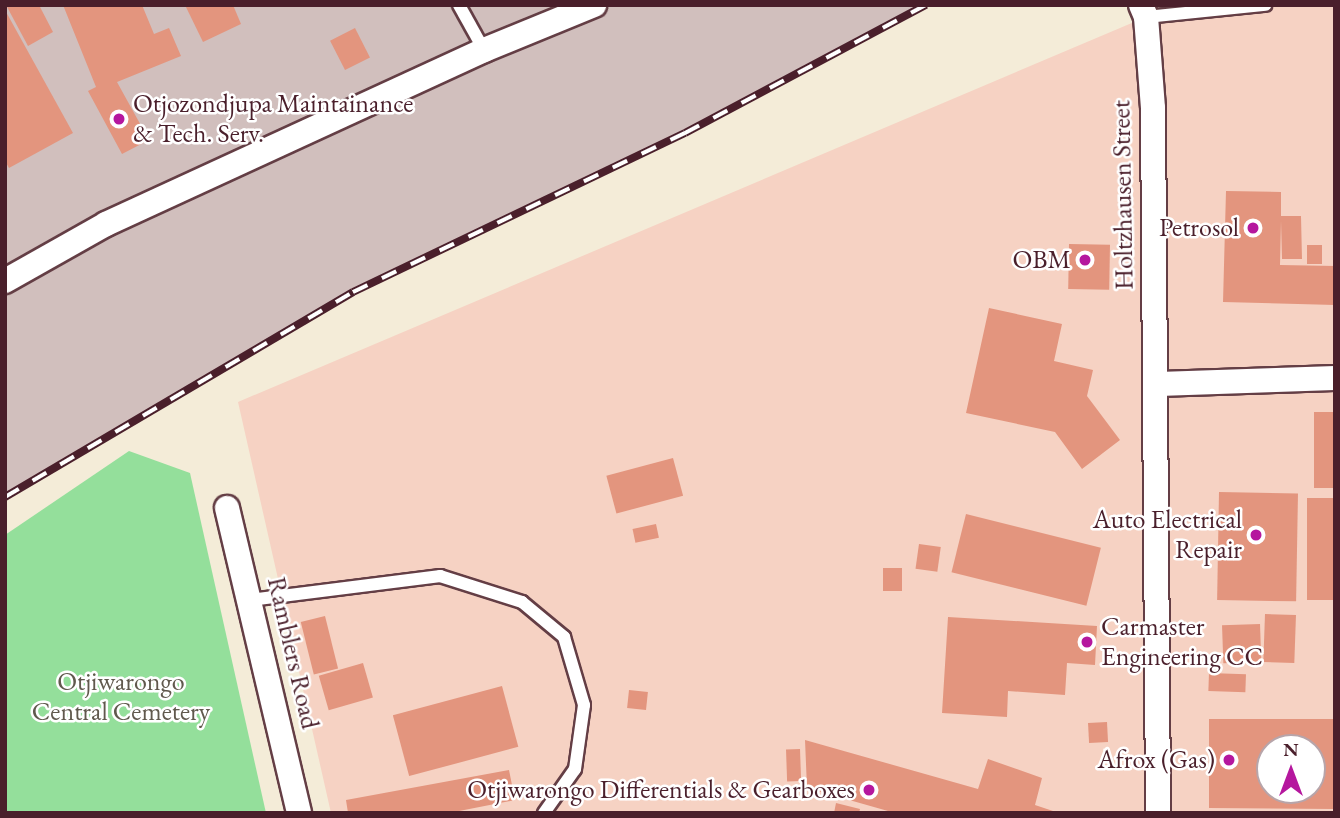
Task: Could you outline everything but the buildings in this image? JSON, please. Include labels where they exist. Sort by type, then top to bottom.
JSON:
[{"type":"street","points":[[5,281],[106,224],[484,50],[594,5]]},
{"type":"street","name":"Holtzhausen Street","points":[[1144,11],[1153,108],[1157,813]]},
{"type":"street","points":[[1156,384],[1335,377]]},
{"type":"street","name":"Ramblers Road","points":[[227,508],[299,813]]},
{"type":"lane","points":[[459,5],[484,50]]},
{"type":"lane","points":[[1144,11],[1265,5]]},
{"type":"lane","points":[[250,600],[440,576],[522,602],[564,637],[584,705],[575,769],[544,813]]},
{"type":"shaded area","points":[[5,5],[928,5],[685,133],[353,292],[5,497]]},
{"type":"shaded area","points":[[1265,5],[1335,5],[1335,813],[331,813],[238,402],[1146,17]]},
{"type":"green space","name":"Otjiwarongo Central Cemetery","points":[[129,451],[190,473],[266,813],[5,813],[5,535]]},
{"type":"railway","points":[[5,497],[353,292],[685,133],[926,5]]},
{"type":"place","name":"Otjozondjupa Maintainance & Tech. Serv.","points":[[119,119]]},
{"type":"place","name":"Petrosol","points":[[1253,228]]},
{"type":"place","name":"OBM","points":[[1085,260]]},
{"type":"place","name":"Auto Electrical Repair","points":[[1256,535]]},
{"type":"place","name":"Carmaster Engineering CC","points":[[1087,642]]},
{"type":"place","name":"Afrox (Gas)","points":[[1229,760]]},
{"type":"place","name":"Otjiwarongo Differentials & Gearboxes","points":[[869,790]]}]
